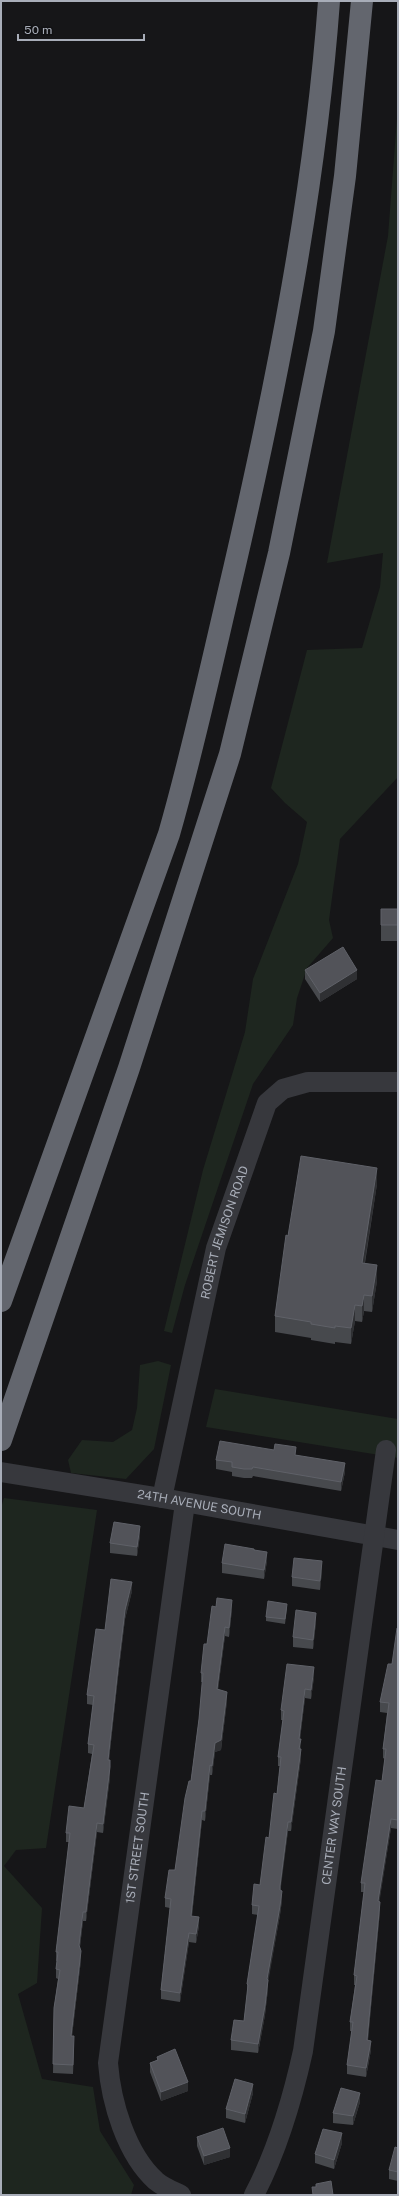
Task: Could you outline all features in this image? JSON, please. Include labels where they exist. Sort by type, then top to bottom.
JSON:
[{"type":"highway","points":[[1,1301],[169,834],[188,766],[260,458],[286,326],[307,191],[326,41],[329,1]]},
{"type":"highway","points":[[1,1440],[132,1060],[232,746],[279,553],[324,331],[345,176],[362,1]]},
{"type":"street","name":"ROBERT JEMISON ROAD","points":[[162,1498],[216,1248],[267,1104],[283,1089],[308,1082],[398,1082]]},
{"type":"street","name":"CENTER WAY SOUTH","points":[[254,2195],[268,2169],[278,2143],[295,2086],[303,2051],[376,1537],[386,1450]]},
{"type":"street","name":"24TH AVENUE SOUTH","points":[[1,1472],[162,1498],[398,1540]]},
{"type":"street","name":"1ST STREET SOUTH","points":[[154,2188],[116,2112],[110,2088],[108,2063],[185,1503]]},
{"type":"street","points":[[154,2188],[181,2195]]},
{"type":"shaded area","points":[[398,105],[398,777],[340,839],[329,920],[333,938],[307,968],[297,998],[293,1025],[253,1084],[185,1285],[172,1333],[164,1331],[203,1170],[245,1032],[253,979],[298,864],[307,822],[285,803],[271,788],[307,650],[362,648],[380,587],[383,553],[327,563],[388,236]]},
{"type":"shaded area","points":[[158,1361],[171,1365],[154,1449],[126,1479],[71,1473],[68,1460],[82,1440],[113,1442],[132,1430],[137,1408],[140,1365]]},
{"type":"shaded area","points":[[215,1389],[398,1419],[398,1458],[206,1427]]},
{"type":"shaded area","points":[[4,1498],[97,1510],[46,1848],[16,1850],[4,1866],[42,1908],[37,1983],[18,1994],[42,2079],[93,2087],[100,2131],[134,2185],[131,2195],[1,2195],[1,1508]]},
{"type":"building","points":[[381,909],[398,909],[398,925],[381,925]]},
{"type":"building","points":[[343,947],[357,970],[320,993],[305,970]]},
{"type":"building","points":[[301,1156],[377,1168],[362,1263],[377,1265],[372,1296],[364,1295],[362,1306],[355,1305],[351,1328],[335,1326],[335,1328],[275,1316],[286,1235],[288,1236]]},
{"type":"building","points":[[220,1441],[274,1450],[275,1444],[296,1447],[295,1455],[345,1463],[341,1482],[253,1467],[252,1469],[244,1469],[232,1467],[232,1462],[216,1460]]},
{"type":"building","points":[[114,1522],[140,1526],[137,1547],[110,1543]]},
{"type":"building","points":[[225,1544],[267,1552],[264,1570],[222,1563]]},
{"type":"building","points":[[294,1558],[322,1561],[320,1581],[292,1577]]},
{"type":"building","points":[[111,1579],[132,1582],[125,1610],[118,1668],[108,1760],[110,1760],[110,1767],[103,1824],[97,1823],[86,1912],[83,1912],[79,1945],[81,1951],[71,2036],[74,2036],[73,2065],[53,2064],[54,2008],[60,1970],[56,1969],[58,1952],[56,1952],[70,1833],[66,1833],[69,1806],[84,1808],[94,1745],[88,1744],[94,1696],[87,1695],[96,1629],[105,1630]]},
{"type":"building","points":[[217,1598],[232,1600],[229,1628],[225,1627],[217,1689],[227,1692],[221,1740],[215,1743],[212,1766],[210,1765],[205,1811],[202,1811],[191,1916],[199,1917],[196,1934],[189,1933],[180,1993],[161,1990],[171,1899],[165,1898],[169,1870],[175,1870],[185,1798],[189,1781],[191,1781],[199,1719],[204,1644],[207,1644],[212,1606],[216,1607]]},
{"type":"building","points":[[268,1601],[287,1604],[285,1619],[266,1617]]},
{"type":"building","points":[[296,1610],[316,1613],[313,1640],[293,1637]]},
{"type":"building","points":[[397,1628],[398,1820],[391,1819],[378,1901],[380,1902],[367,2040],[371,2041],[366,2068],[347,2065],[353,2022],[350,2022],[357,1976],[354,1975],[365,1883],[361,1883],[376,1780],[382,1781],[386,1749],[383,1749],[389,1703],[380,1702],[388,1664],[392,1664]]},
{"type":"building","points":[[287,1664],[314,1667],[311,1690],[305,1689],[299,1739],[301,1739],[299,1749],[301,1749],[291,1822],[288,1822],[280,1886],[280,1890],[282,1891],[280,1906],[267,1979],[265,2006],[258,2044],[231,2040],[234,2020],[244,2021],[247,1984],[259,1906],[252,1905],[254,1884],[260,1885],[266,1837],[269,1838],[274,1793],[277,1794],[281,1757],[278,1757],[284,1711],[281,1710]]},
{"type":"building","points":[[175,2049],[188,2082],[161,2092],[150,2063],[158,2060],[157,2057]]},
{"type":"building","points":[[235,2079],[253,2084],[245,2114],[226,2109]]},
{"type":"building","points":[[341,2088],[360,2093],[353,2116],[333,2113]]},
{"type":"building","points":[[223,2128],[230,2148],[204,2156],[197,2137]]},
{"type":"building","points":[[323,2129],[342,2133],[334,2160],[315,2154]]},
{"type":"building","points":[[395,2147],[398,2148],[398,2172],[389,2170]]},
{"type":"building","points":[[331,2181],[333,2195],[313,2195],[312,2187],[316,2187],[316,2184]]}]
